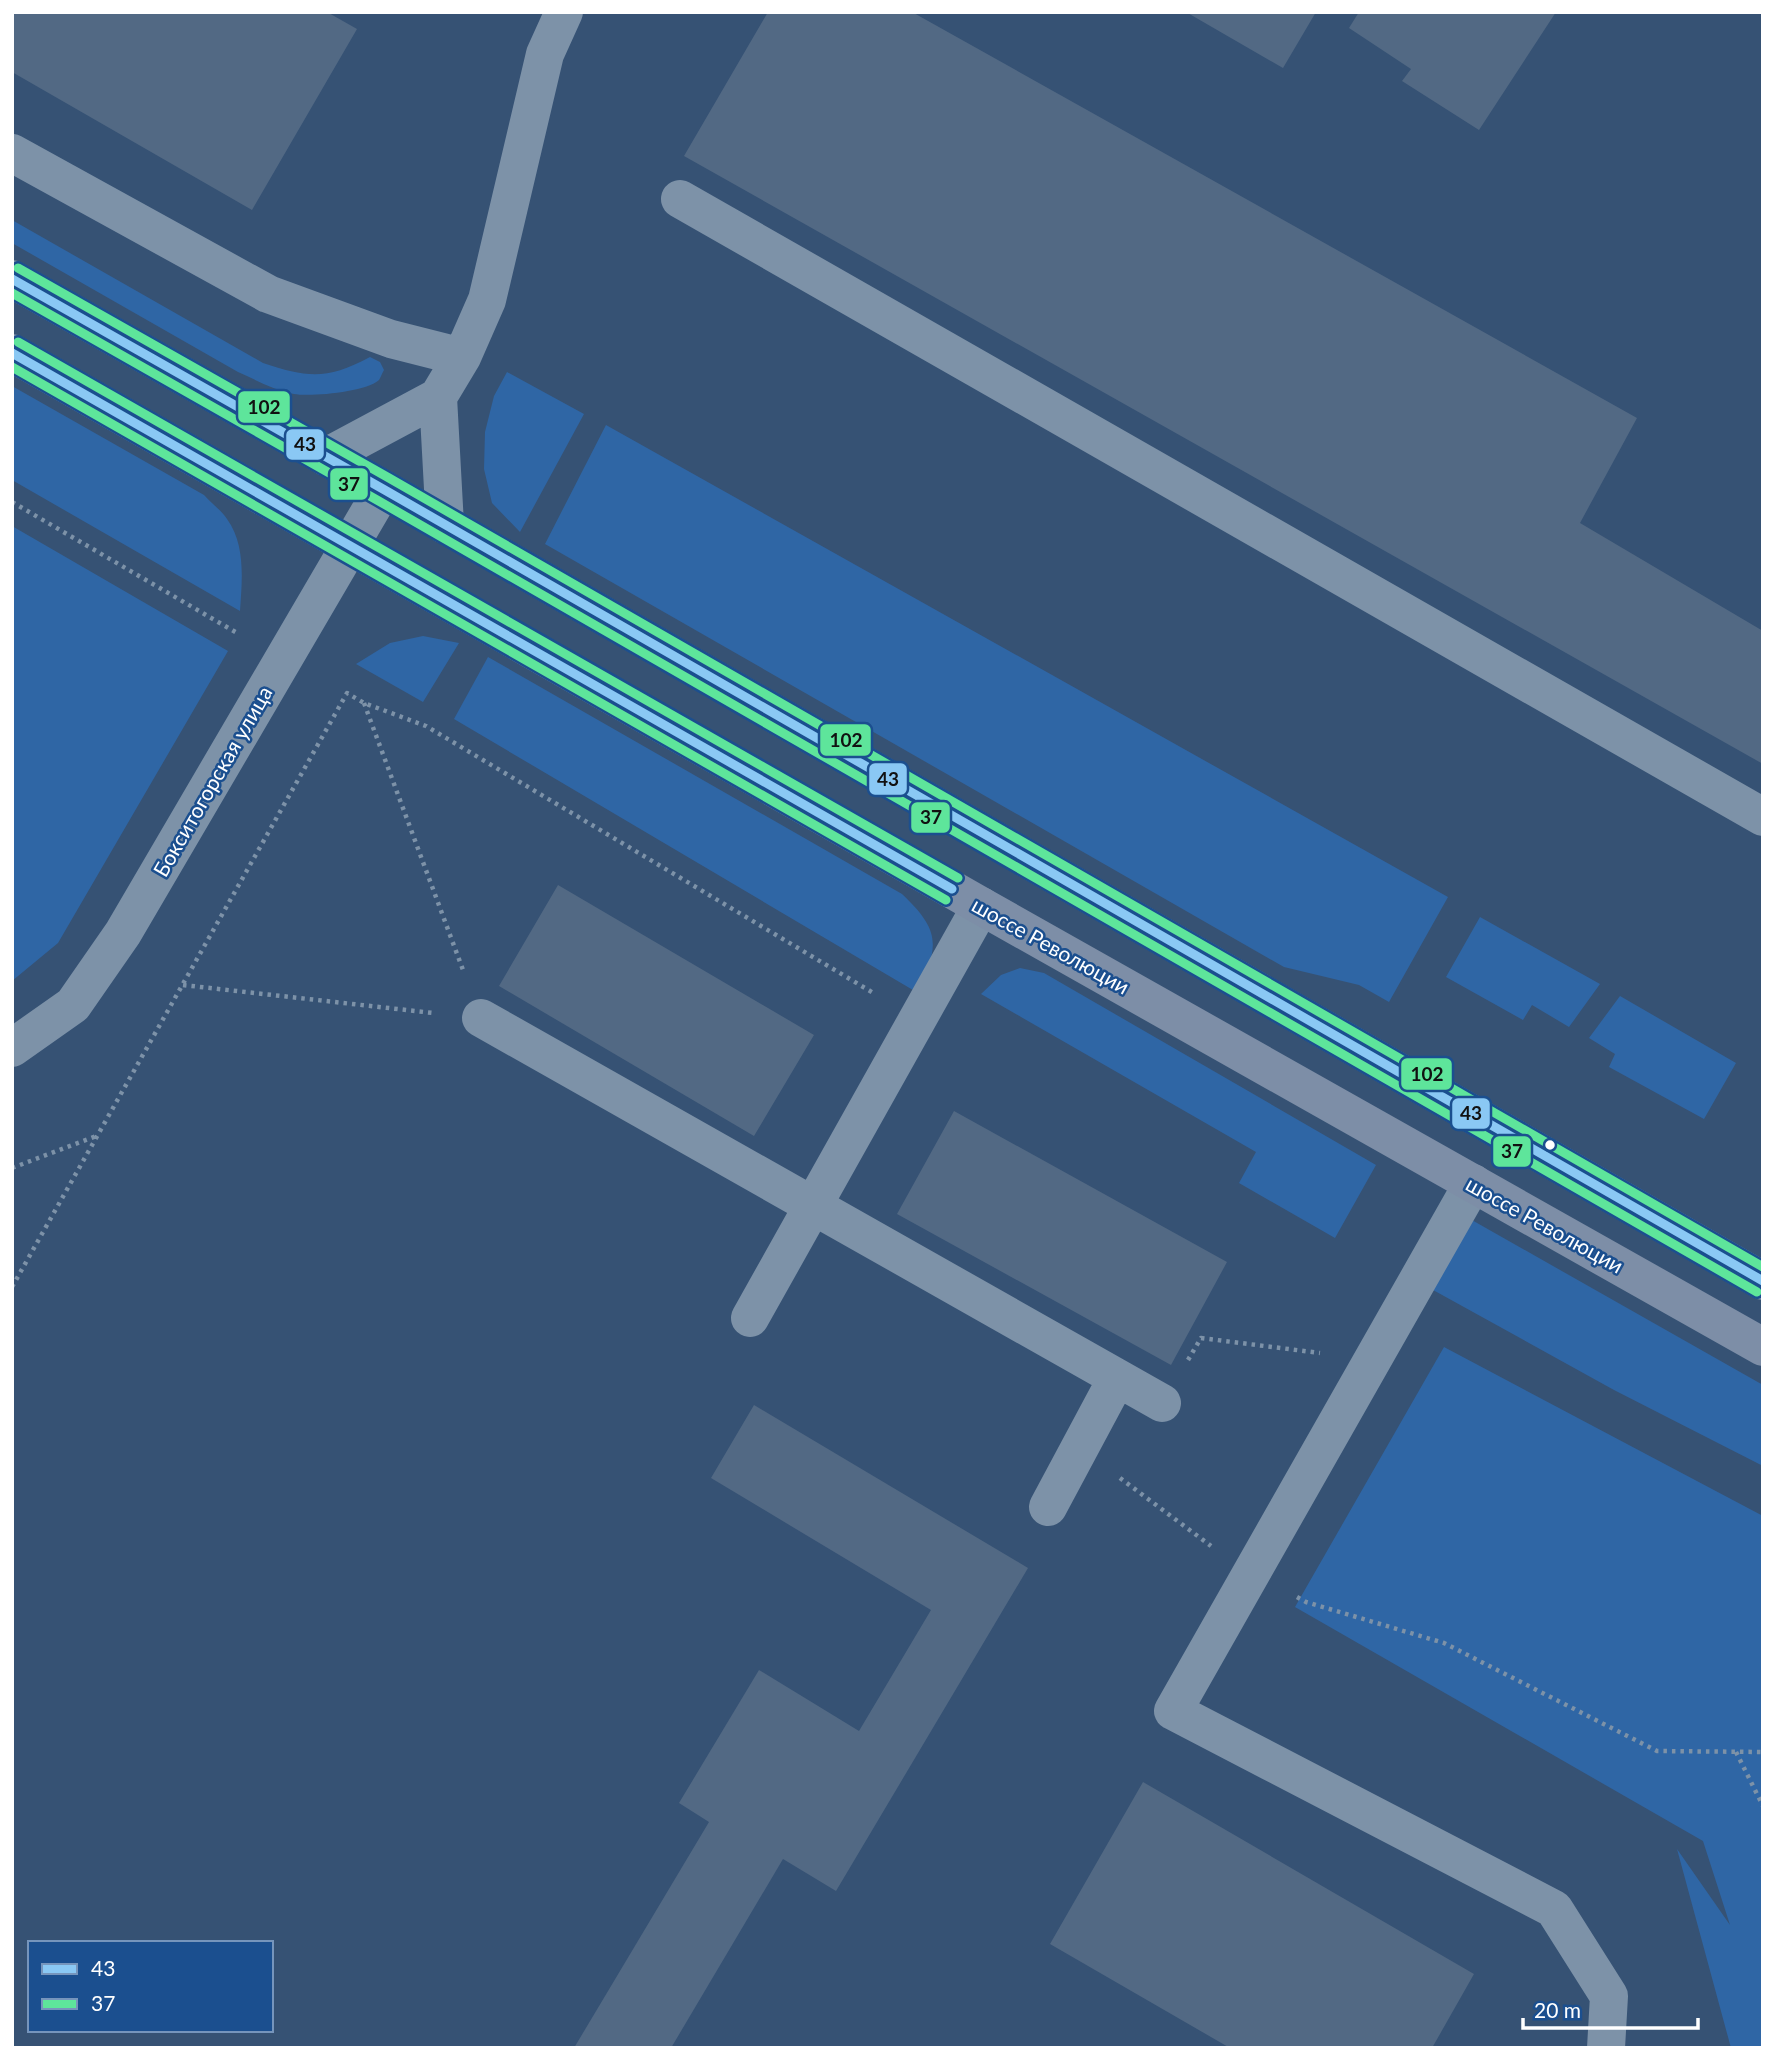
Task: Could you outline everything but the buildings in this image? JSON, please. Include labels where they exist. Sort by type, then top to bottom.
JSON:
[{"type":"main road","points":[[12,279],[1763,1281]]},
{"type":"main road","name":"шоссе Революции","points":[[12,353],[1763,1347]]},
{"type":"street","points":[[326,457],[438,397],[462,357],[487,300],[545,54],[564,12]]},
{"type":"street","points":[[12,153],[268,294],[391,339],[462,357]]},
{"type":"street","points":[[680,199],[1763,817]]},
{"type":"street","points":[[438,397],[445,525]]},
{"type":"street","name":"Бокситогорская улица","points":[[12,1048],[73,1005],[123,933],[383,489]]},
{"type":"street","points":[[750,1318],[981,905]]},
{"type":"street","points":[[481,1018],[1162,1403]]},
{"type":"street","points":[[1473,1183],[1173,1711],[1554,1909],[1609,1996],[1606,2048]]},
{"type":"street","points":[[1048,1507],[1118,1378]]},
{"type":"path","points":[[12,502],[237,633]]},
{"type":"path","points":[[12,1287],[347,692],[364,704],[426,726],[918,1019]]},
{"type":"path","points":[[183,985],[481,1018],[364,704]]},
{"type":"path","points":[[12,1168],[99,1135]]},
{"type":"path","points":[[1162,1403],[1202,1338],[1373,1360]]},
{"type":"path","points":[[1080,1448],[1197,1536],[1306,1602],[1444,1643],[1657,1751],[1763,1752]]},
{"type":"path","points":[[1736,1752],[1763,1806]]},
{"type":"shaded area","points":[[12,220],[263,363],[293,372],[317,374],[341,370],[370,357],[380,362],[384,370],[379,380],[372,384],[338,393],[302,395],[272,387],[238,372],[12,243]]},
{"type":"shaded area","points":[[507,372],[584,414],[520,532],[492,503],[484,469],[485,432],[494,396]]},
{"type":"shaded area","points":[[12,386],[204,495],[227,519],[237,540],[242,576],[240,611],[12,480]]},
{"type":"shaded area","points":[[606,425],[1448,897],[1389,1002],[1359,985],[1284,967],[545,544]]},
{"type":"shaded area","points":[[12,526],[228,651],[58,943],[12,981]]},
{"type":"shaded area","points":[[423,636],[459,643],[423,702],[356,664],[390,643]]},
{"type":"shaded area","points":[[488,657],[902,894],[924,918],[932,939],[930,962],[918,993],[454,719]]},
{"type":"shaded area","points":[[1480,917],[1600,984],[1569,1027],[1532,1005],[1523,1020],[1446,977]]},
{"type":"shaded area","points":[[1020,968],[1044,973],[1376,1165],[1335,1238],[1239,1183],[1256,1152],[981,994],[1001,975]]},
{"type":"shaded area","points":[[1620,996],[1736,1063],[1704,1119],[1609,1067],[1615,1054],[1589,1038]]},
{"type":"shaded area","points":[[1463,1215],[1763,1385],[1763,1466],[1614,1390],[1424,1285]]},
{"type":"shaded area","points":[[1444,1347],[1763,1516],[1763,2048],[1731,2048],[1677,1849],[1730,1925],[1703,1841],[1295,1607]]},
{"type":"transit line","name":"102","points":[[18,268],[1763,1267]]},
{"type":"transit line","name":"43","points":[[12,279],[1763,1281]]},
{"type":"transit line","name":"37","points":[[12,293],[1757,1292]]},
{"type":"transit line","name":"102","points":[[18,342],[958,878]]},
{"type":"transit line","name":"43","points":[[12,353],[952,889]]},
{"type":"transit line","name":"37","points":[[12,367],[946,900]]}]
